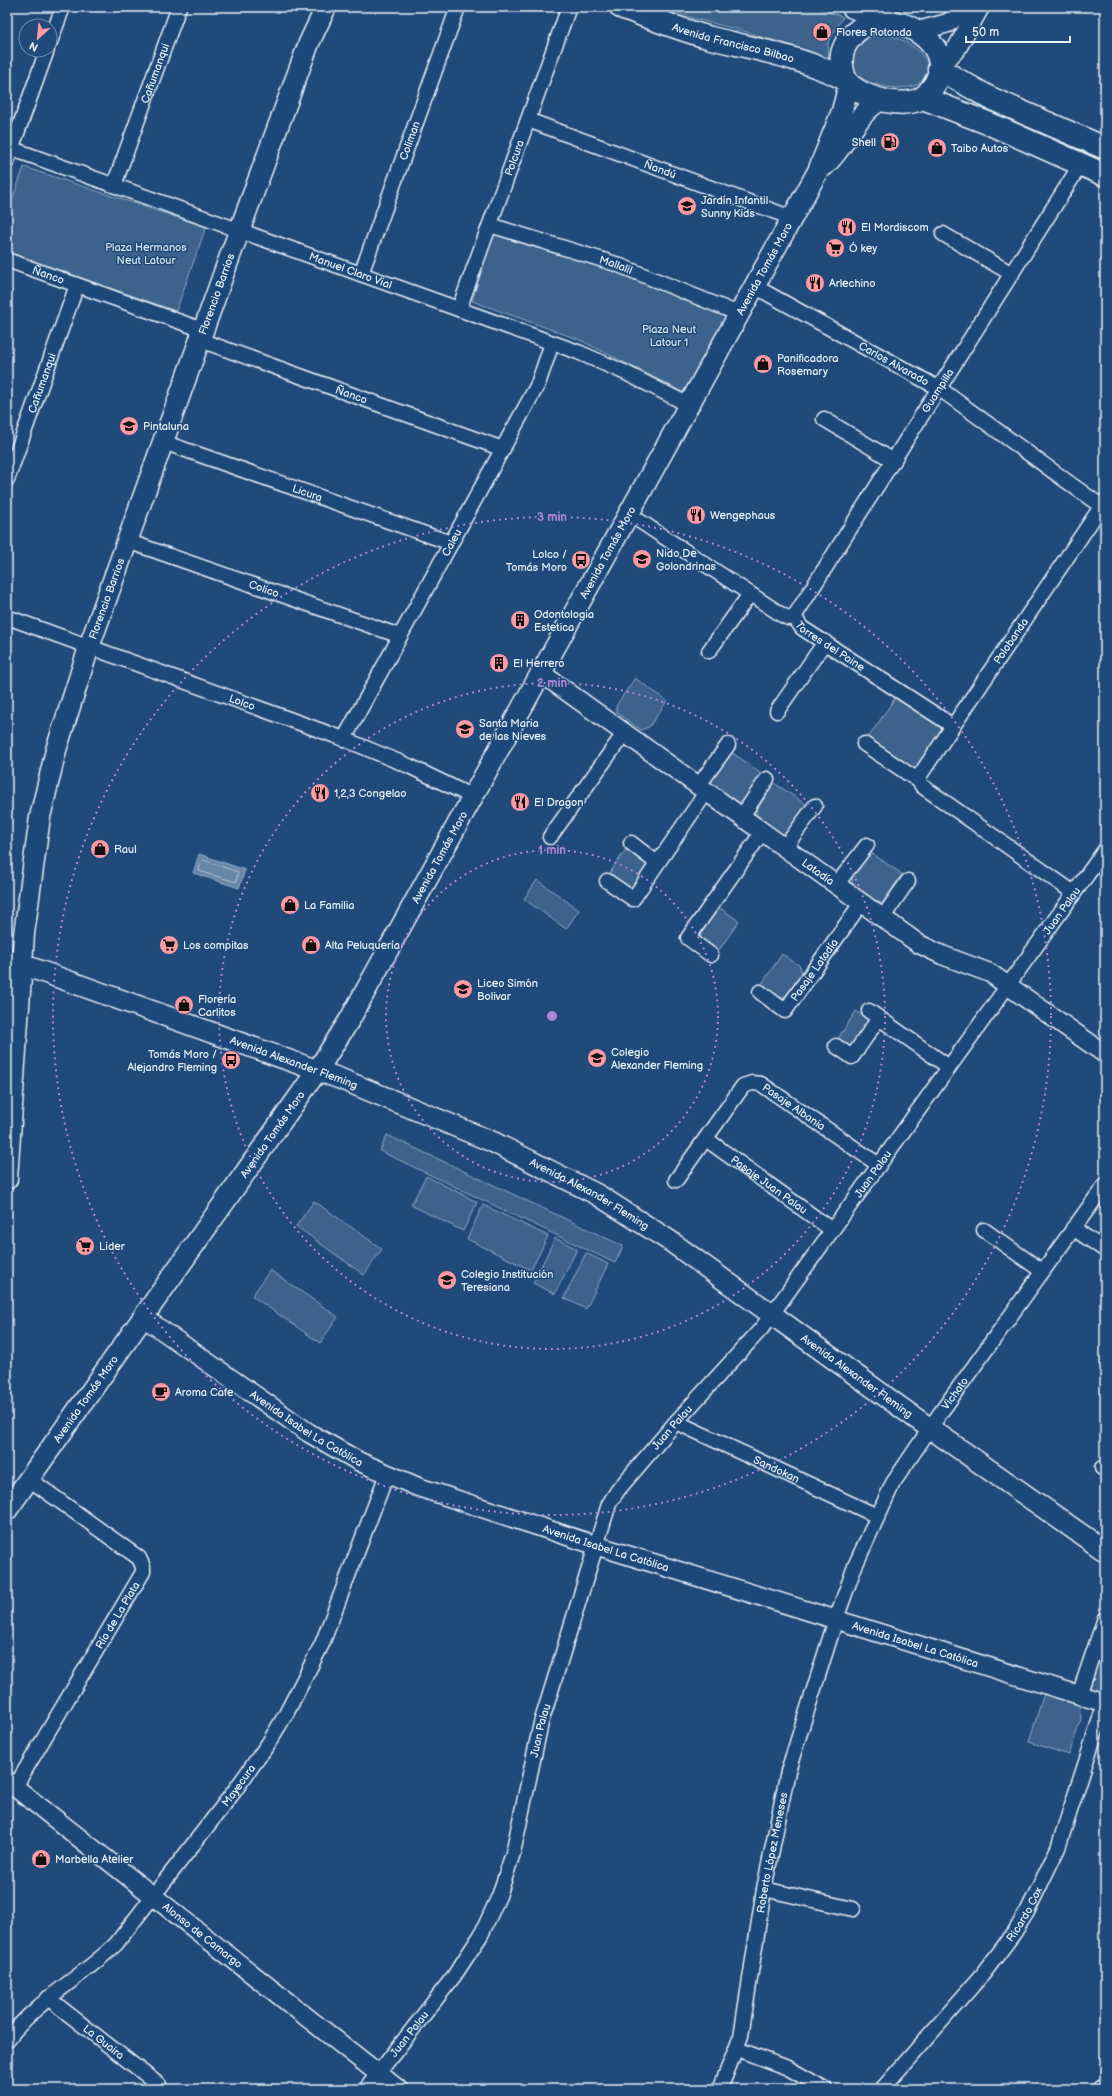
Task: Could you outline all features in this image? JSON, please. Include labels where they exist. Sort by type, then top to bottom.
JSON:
[{"type":"main road","name":"Florencio Barrios","points":[[309,42],[313,7]]},
{"type":"main road","name":"Florencio Barrios","points":[[7,1179],[14,962],[40,817],[64,722],[89,647],[240,230],[309,42],[326,7]]},
{"type":"main road","name":"Avenida Francisco Bilbao","points":[[621,7],[698,34],[770,52],[830,72],[847,82]]},
{"type":"main road","points":[[853,7],[899,22],[918,31],[933,46],[939,68],[934,83],[922,98]]},
{"type":"main road","points":[[889,20],[876,20],[864,24],[854,32],[846,42],[842,54],[842,67],[847,82],[870,97],[881,100],[895,102],[922,98],[963,113],[1105,175]]},
{"type":"main road","points":[[939,68],[990,98],[1105,148]]},
{"type":"main road","name":"Avenida Tomás Moro","points":[[7,1510],[317,1071],[350,1019],[818,171],[842,111],[847,82]]},
{"type":"main road","name":"Avenida Tomás Moro","points":[[818,171],[839,151],[864,113],[881,100]]},
{"type":"main road","name":"Avenida Alexander Fleming","points":[[14,962],[341,1079],[493,1142],[598,1195],[670,1241],[771,1315],[1105,1551]]},
{"type":"street","points":[[58,20],[63,7]]},
{"type":"street","name":"Cañumanqui","points":[[114,185],[179,7]]},
{"type":"street","name":"Coliman","points":[[361,274],[458,7]]},
{"type":"street","name":"Polcura","points":[[459,309],[569,7]]},
{"type":"street","points":[[918,31],[948,23],[968,7]]},
{"type":"street","points":[[939,68],[956,48],[980,7]]},
{"type":"street","points":[[8,152],[44,58]]},
{"type":"street","name":"Ñandú","points":[[528,120],[792,218]]},
{"type":"street","name":"Manuel Claro Vial","points":[[8,152],[114,185],[599,360],[689,405]]},
{"type":"street","name":"Guampilla","points":[[794,617],[940,389],[1081,164]]},
{"type":"street","name":"Mallalil","points":[[490,225],[616,264],[739,314]]},
{"type":"street","points":[[943,234],[1012,274]]},
{"type":"street","name":"Ñanco","points":[[7,260],[77,285],[202,335],[504,449]]},
{"type":"street","name":"Cañumanqui","points":[[7,480],[77,285]]},
{"type":"street","name":"Carlos Alvarado","points":[[754,286],[940,389],[1104,505]]},
{"type":"street","name":"Caleu","points":[[344,739],[504,449],[542,375],[552,343]]},
{"type":"street","points":[[824,419],[894,461]]},
{"type":"street","name":"Licura","points":[[163,442],[451,543]]},
{"type":"street","name":"Polobanda","points":[[919,781],[920,775],[1104,505]]},
{"type":"street","name":"Torres del Paine","points":[[629,514],[782,615],[788,618],[794,617],[802,628],[953,726]]},
{"type":"street","name":"Colico","points":[[127,541],[400,636]]},
{"type":"street","points":[[709,651],[750,594]]},
{"type":"street","name":"Lolco","points":[[7,617],[344,739],[409,766],[473,797]]},
{"type":"street","points":[[777,711],[825,642]]},
{"type":"street","name":"Latadía","points":[[541,674],[838,884],[919,944],[933,951],[983,969],[1105,1054]]},
{"type":"street","points":[[550,837],[625,732]]},
{"type":"street","points":[[864,744],[919,781],[922,786],[1074,893]]},
{"type":"street","points":[[607,881],[633,899],[703,788],[728,745]]},
{"type":"street","points":[[742,816],[767,779]]},
{"type":"street","points":[[785,847],[815,806]]},
{"type":"street","points":[[711,955],[688,938],[763,831]]},
{"type":"street","points":[[631,843],[657,862]]},
{"type":"street","points":[[838,884],[867,845]]},
{"type":"street","name":"Juan Palau","points":[[366,2089],[454,1976],[481,1935],[499,1896],[513,1853],[541,1723],[595,1545],[609,1504],[618,1490],[676,1422],[757,1334],[1105,850]]},
{"type":"street","points":[[883,917],[908,881]]},
{"type":"street","name":"Pasaje Latadía","points":[[760,992],[785,1011],[862,902]]},
{"type":"street","points":[[836,1046],[852,1057],[874,1015],[949,1067]]},
{"type":"street","name":"Pasaje Albania","points":[[676,1180],[743,1086],[752,1083],[760,1084],[879,1165]]},
{"type":"street","name":"Pasaje Juan Palau","points":[[706,1139],[832,1230]]},
{"type":"street","name":"Vichato","points":[[836,1619],[855,1566],[876,1516],[893,1483],[930,1428],[1105,1185]]},
{"type":"street","points":[[1073,1228],[1105,1250]]},
{"type":"street","points":[[984,1230],[1042,1271]]},
{"type":"street","name":"Avenida Isabel La Católica","points":[[143,1317],[309,1433],[360,1462],[418,1487],[595,1545],[1105,1703]]},
{"type":"street","name":"Sandokan","points":[[676,1422],[876,1516]]},
{"type":"street","name":"Mayecura","points":[[7,2040],[29,2014],[101,1958],[116,1944],[254,1766],[292,1705],[318,1653],[387,1474]]},
{"type":"street","name":"Río de La Plata","points":[[11,1784],[143,1572],[143,1567],[139,1558],[29,1479]]},
{"type":"street","points":[[1079,1695],[1105,1618]]},
{"type":"street","name":"Roberto López Meneses","points":[[720,2089],[741,2036],[764,1889],[788,1770],[836,1619]]},
{"type":"street","name":"Ricardo Cox","points":[[882,2089],[983,1974],[1006,1944],[1027,1912],[1058,1848],[1098,1749],[1105,1703]]},
{"type":"street","name":"Alonso de Camargo","points":[[11,1784],[398,2089]]},
{"type":"street","points":[[764,1889],[853,1909]]},
{"type":"street","name":"La Guaira","points":[[48,1998],[159,2085]]},
{"type":"street","points":[[737,2049],[788,2068],[825,2089]]},
{"type":"green space","points":[[662,7],[815,7],[843,17],[828,42],[829,61],[744,31],[692,18]]},
{"type":"green space","points":[[886,34],[900,39],[912,46],[925,60],[929,67],[924,78],[918,84],[911,87],[902,88],[882,86],[864,79],[857,74],[853,68],[852,58],[856,44],[872,35]]},
{"type":"green space","points":[[975,102],[1105,159],[1105,164],[973,106]]},
{"type":"green space","name":"Plaza Hermanos Neut Latour","points":[[24,167],[206,227],[176,311],[7,252],[7,214]]},
{"type":"green space","name":"Plaza Neut Latour 1","points":[[494,231],[616,267],[730,314],[687,394],[580,340],[472,301]]},
{"type":"green space","points":[[635,678],[667,701],[649,727],[641,730],[616,712],[616,706]]},
{"type":"green space","points":[[899,692],[953,726],[919,781],[864,744]]},
{"type":"green space","points":[[731,752],[763,774],[745,800],[737,803],[712,785],[711,779]]},
{"type":"green space","points":[[774,783],[807,805],[789,832],[782,834],[756,817],[756,811]]},
{"type":"green space","points":[[628,846],[647,860],[649,867],[632,890],[607,877]]},
{"type":"green space","points":[[870,852],[902,874],[882,903],[877,902],[852,883],[852,878]]},
{"type":"green space","points":[[537,880],[579,910],[566,929],[524,899]]},
{"type":"green space","points":[[720,908],[739,921],[719,950],[701,938],[700,932]]},
{"type":"green space","points":[[782,954],[800,966],[802,974],[786,996],[780,998],[761,985]]},
{"type":"green space","points":[[856,1011],[869,1020],[854,1046],[847,1047],[837,1040]]},
{"type":"green space","points":[[387,1135],[623,1246],[615,1263],[380,1151]]},
{"type":"green space","points":[[426,1176],[477,1202],[463,1231],[411,1205]]},
{"type":"green space","points":[[314,1201],[382,1249],[364,1275],[296,1226]]},
{"type":"green space","points":[[483,1205],[548,1236],[531,1270],[467,1239]]},
{"type":"green space","points":[[555,1238],[577,1249],[555,1294],[533,1283]]},
{"type":"green space","points":[[586,1253],[608,1264],[586,1309],[564,1298]]},
{"type":"green space","points":[[270,1270],[338,1317],[320,1343],[252,1296]]},
{"type":"green space","points":[[1105,1642],[1105,1693],[1087,1688]]},
{"type":"green space","points":[[1044,1693],[1080,1705],[1081,1719],[1069,1755],[1029,1742]]},
{"type":"water","points":[[199,854],[245,870],[239,888],[193,873]]},
{"type":"place","name":"Flores Rotonda","points":[[822,32]]},
{"type":"place","name":"Shell","points":[[890,142]]},
{"type":"place","name":"Taibo Autos","points":[[937,148]]},
{"type":"place","name":"Jardín Infantil Sunny Kids","points":[[687,206]]},
{"type":"place","name":"El Mordiscom","points":[[847,227]]},
{"type":"place","name":"Ó key","points":[[835,248]]},
{"type":"place","name":"Arlechino","points":[[815,283]]},
{"type":"place","name":"Panificadora Rosemary","points":[[763,364]]},
{"type":"place","name":"Pintaluna","points":[[129,426]]},
{"type":"place","name":"Wengephaus","points":[[696,515]]},
{"type":"place","name":"Nido De Golondrinas","points":[[642,559]]},
{"type":"place","name":"Lolco / Tomás Moro","points":[[581,560]]},
{"type":"place","name":"Odontologia Estetica","points":[[520,620]]},
{"type":"place","name":"El Herrero","points":[[499,663]]},
{"type":"place","name":"Santa Maria de las Nieves","points":[[465,729]]},
{"type":"place","name":"1,2,3 Congelao","points":[[320,793]]},
{"type":"place","name":"El Dragon","points":[[520,802]]},
{"type":"place","name":"Raul","points":[[100,849]]},
{"type":"place","name":"La Familia","points":[[290,905]]},
{"type":"place","name":"Los compitas","points":[[169,945]]},
{"type":"place","name":"Alta Peluquería","points":[[311,945]]},
{"type":"place","name":"Liceo Simón Bolivar","points":[[463,989]]},
{"type":"place","name":"Florería Carlitos","points":[[184,1005]]},
{"type":"place","name":"Colegio Alexander Fleming","points":[[597,1058]]},
{"type":"place","name":"Tomás Moro / Alejandro Fleming","points":[[231,1060]]},
{"type":"place","name":"Lider","points":[[85,1246]]},
{"type":"place","name":"Colegio Institución Teresiana","points":[[447,1280]]},
{"type":"place","name":"Aroma Cafe","points":[[161,1392]]},
{"type":"place","name":"Marbella Atelier","points":[[41,1859]]}]
